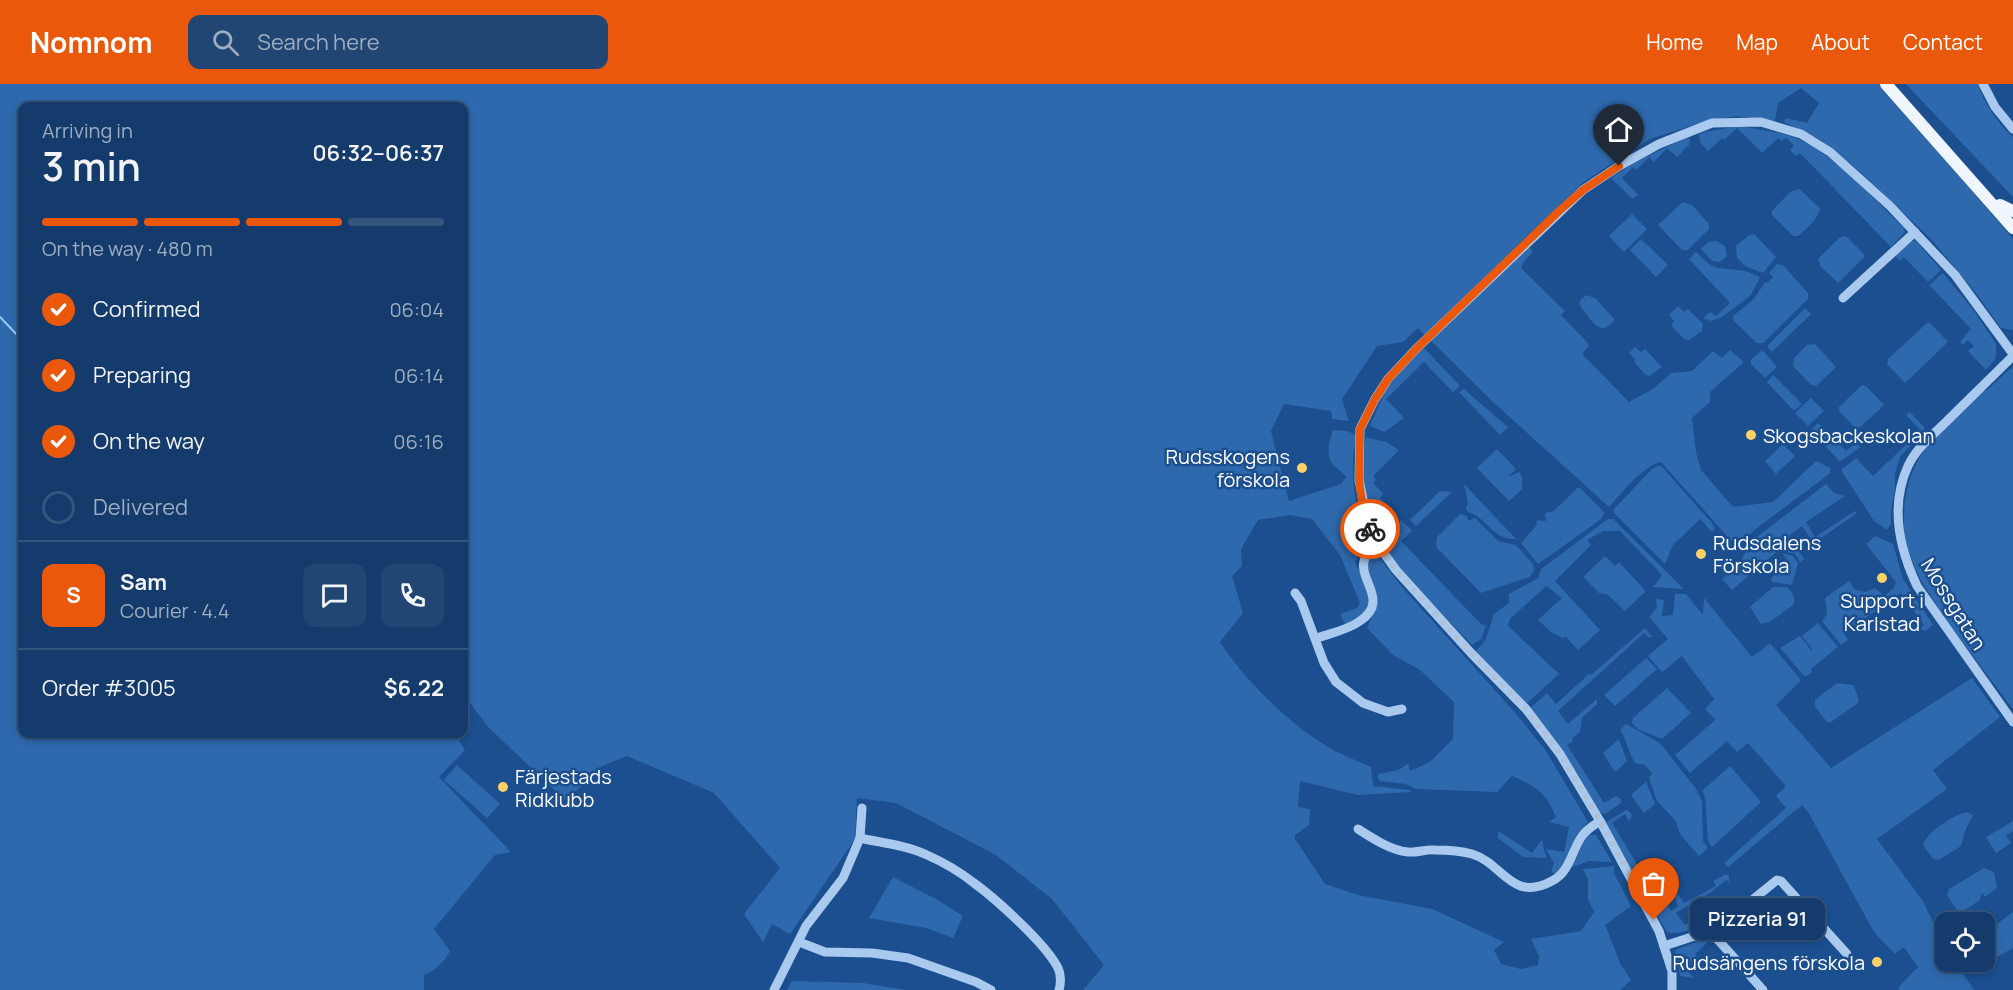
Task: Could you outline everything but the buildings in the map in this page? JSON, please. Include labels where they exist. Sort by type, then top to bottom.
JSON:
[{"type":"main road","points":[[1886,84],[2013,228]]},
{"type":"main road","points":[[1896,84],[2013,219]]},
{"type":"main road","points":[[2000,205],[2013,211]]},
{"type":"street","points":[[1987,85],[1995,107],[2013,129]]},
{"type":"street","points":[[1672,990],[1672,970],[1648,909],[1560,754],[1526,709],[1448,628],[1396,570],[1378,544],[1368,523],[1362,502],[1359,480],[1360,429],[1388,379],[1415,350],[1583,190],[1619,166],[1659,144],[1712,123],[1761,123],[1801,134],[1830,152],[1861,178],[1955,275],[2013,355]]},
{"type":"street","points":[[1843,298],[1915,232]]},
{"type":"street","name":"Mossgatan","points":[[2013,355],[1915,454],[1901,491],[1898,522],[1899,538],[1907,566],[1917,586],[2013,722]]},
{"type":"street","points":[[1317,638],[1361,621],[1372,610],[1373,595],[1363,566],[1366,555],[1378,544]]},
{"type":"street","points":[[1295,593],[1301,601],[1317,638],[1324,663],[1336,682],[1363,703],[1388,712],[1401,709]]},
{"type":"street","points":[[774,990],[806,926],[843,878],[860,838],[862,808]]},
{"type":"street","points":[[1358,829],[1388,846],[1408,852],[1436,849],[1472,854],[1511,883],[1527,887],[1541,886],[1555,880],[1566,868],[1582,835],[1600,821]]},
{"type":"street","points":[[860,838],[925,854],[971,880],[1015,918],[1049,956],[1058,969],[1061,984],[1059,990]]},
{"type":"street","points":[[1664,946],[1710,931],[1736,915],[1777,880],[1781,881],[1847,954]]},
{"type":"street","points":[[1710,931],[1763,990]]},
{"type":"street","points":[[799,942],[825,952],[872,953],[908,958],[976,982],[991,990]]},
{"type":"shaded area","points":[[0,84],[1880,84],[2013,239],[2013,330],[2001,328],[1976,293],[1932,240],[1859,171],[1821,140],[1784,122],[1786,118],[1807,123],[1819,103],[1801,88],[1778,103],[1775,121],[1737,116],[1706,121],[1650,139],[1585,181],[1508,254],[1510,263],[1529,247],[1533,252],[1521,268],[1565,311],[1561,315],[1589,346],[1582,354],[1629,402],[1653,389],[1671,373],[1692,371],[1713,351],[1722,358],[1730,350],[1744,362],[1710,392],[1710,402],[1692,418],[1696,452],[1701,470],[1733,507],[1773,502],[1816,461],[1830,468],[1830,473],[1736,546],[1661,462],[1640,474],[1609,507],[1491,400],[1418,328],[1403,342],[1377,346],[1342,399],[1349,421],[1332,419],[1331,411],[1284,404],[1271,431],[1289,501],[1341,484],[1346,477],[1332,463],[1329,455],[1333,430],[1347,431],[1356,435],[1353,464],[1355,493],[1369,539],[1355,562],[1368,591],[1369,606],[1357,618],[1345,624],[1340,614],[1357,608],[1360,603],[1340,555],[1312,519],[1290,515],[1258,520],[1241,549],[1242,566],[1232,576],[1243,613],[1220,642],[1241,671],[1281,712],[1330,748],[1371,767],[1373,786],[1410,790],[1411,792],[1358,795],[1300,781],[1298,807],[1310,809],[1309,825],[1295,835],[1295,839],[1325,884],[1358,895],[1432,909],[1504,942],[1494,950],[1501,964],[1521,969],[1538,965],[1539,956],[1531,939],[1581,931],[1594,912],[1588,899],[1588,879],[1583,869],[1614,866],[1614,873],[1631,906],[1605,925],[1621,965],[1631,980],[1620,990],[1083,990],[1104,965],[1052,899],[996,855],[896,803],[857,798],[855,839],[790,934],[772,924],[763,942],[744,914],[780,868],[714,793],[627,756],[602,766],[566,801],[488,727],[468,700],[468,102],[18,102],[18,738],[458,738],[465,750],[439,777],[511,852],[495,855],[434,929],[450,951],[439,965],[424,975],[424,990],[0,990]]},
{"type":"shaded area","points":[[1906,84],[1978,84],[1992,113],[2013,137],[2013,197]]},
{"type":"shaded area","points":[[1739,126],[1784,134],[1812,146],[1854,179],[1904,228],[1905,232],[1891,247],[1800,153],[1796,156],[1790,150],[1794,145],[1786,138],[1782,141],[1778,138],[1762,153],[1737,128],[1708,151],[1700,142],[1699,135],[1704,132]]},
{"type":"shaded area","points":[[1686,138],[1690,139],[1689,145],[1677,157],[1667,148],[1654,162],[1649,157],[1636,170],[1633,167],[1622,178],[1638,195],[1632,199],[1611,178],[1633,163]]},
{"type":"shaded area","points":[[1799,189],[1820,208],[1812,224],[1798,236],[1793,236],[1772,215],[1772,211],[1790,192]]},
{"type":"shaded area","points":[[1683,202],[1692,205],[1709,224],[1709,229],[1688,250],[1682,250],[1658,225]]},
{"type":"shaded area","points":[[1632,214],[1647,229],[1624,252],[1609,236]]},
{"type":"shaded area","points":[[1754,234],[1776,257],[1763,273],[1747,267],[1737,258],[1736,246]]},
{"type":"shaded area","points":[[1844,236],[1864,254],[1864,257],[1838,283],[1821,267],[1818,259],[1839,238]]},
{"type":"shaded area","points":[[1641,239],[1668,265],[1656,277],[1630,250]]},
{"type":"shaded area","points":[[1717,241],[1725,246],[1727,256],[1720,262],[1712,261],[1701,249],[1708,242]]},
{"type":"shaded area","points":[[1911,241],[1916,241],[1941,270],[1928,282],[1904,257],[1900,261],[1895,256]]},
{"type":"shaded area","points":[[1696,252],[1709,264],[1718,268],[1746,271],[1760,277],[1751,295],[1722,317],[1711,321],[1703,318],[1710,312],[1716,316],[1730,303],[1689,259]]},
{"type":"shaded area","points":[[1777,264],[1783,265],[1808,293],[1808,299],[1763,343],[1757,343],[1733,320],[1733,316],[1754,299],[1765,282],[1767,283],[1773,277],[1769,273]]},
{"type":"shaded area","points":[[1943,273],[1974,311],[1996,344],[1996,358],[1986,370],[1968,351],[1974,346],[1968,340],[1963,345],[1960,342],[1971,329],[1929,285]]},
{"type":"shaded area","points":[[1586,295],[1595,298],[1615,320],[1610,325],[1600,328],[1590,319],[1579,304]]},
{"type":"shaded area","points":[[1678,306],[1684,312],[1688,309],[1703,324],[1702,331],[1689,340],[1684,339],[1671,325],[1674,321],[1669,315]]},
{"type":"shaded area","points":[[1805,308],[1811,314],[1772,352],[1768,345]]},
{"type":"shaded area","points":[[1927,323],[1930,323],[1948,342],[1905,383],[1887,364],[1888,359]]},
{"type":"shaded area","points":[[1815,344],[1836,367],[1816,386],[1811,385],[1793,366],[1794,358],[1807,345]]},
{"type":"shaded area","points":[[1635,347],[1641,352],[1645,349],[1662,367],[1649,376],[1645,374],[1629,353]]},
{"type":"shaded area","points":[[1424,348],[1460,386],[1453,392],[1424,362],[1386,399],[1404,418],[1384,432],[1370,426],[1385,391],[1406,365]]},
{"type":"shaded area","points":[[1761,351],[1777,367],[1765,378],[1751,364],[1751,360]]},
{"type":"shaded area","points":[[2011,368],[2013,369],[2013,709],[1947,621],[1924,586],[1908,549],[1904,528],[1906,494],[1912,473],[1922,453],[1945,425],[1980,392],[1987,390]]},
{"type":"shaded area","points":[[1773,375],[1802,404],[1794,411],[1767,382]]},
{"type":"shaded area","points":[[1862,385],[1866,386],[1884,405],[1857,430],[1839,411],[1839,407]]},
{"type":"shaded area","points":[[1464,389],[1508,427],[1500,435],[1459,392]]},
{"type":"shaded area","points":[[1811,398],[1824,411],[1808,426],[1795,413]]},
{"type":"shaded area","points":[[1910,412],[1924,427],[1924,431],[1900,457],[1895,474],[1891,524],[1887,530],[1874,521],[1841,470],[1856,458],[1873,476],[1921,431],[1906,415]]},
{"type":"shaded area","points":[[1818,423],[1846,451],[1857,442],[1860,447],[1840,462],[1811,430]]},
{"type":"shaded area","points":[[1366,437],[1386,442],[1399,450],[1373,476],[1376,480],[1373,483],[1383,494],[1380,498],[1393,511],[1386,519],[1394,527],[1401,520],[1412,531],[1401,541],[1481,624],[1486,626],[1481,639],[1472,645],[1408,577],[1375,528],[1366,501],[1362,471]]},
{"type":"shaded area","points":[[1783,444],[1795,456],[1776,474],[1765,461]]},
{"type":"shaded area","points":[[1497,449],[1516,469],[1508,477],[1519,472],[1522,477],[1522,489],[1509,501],[1477,468]]},
{"type":"shaded area","points":[[1657,466],[1661,466],[1712,523],[1715,530],[1712,532],[1700,519],[1673,545],[1665,564],[1614,513],[1614,509]]},
{"type":"shaded area","points":[[1464,484],[1516,539],[1501,536],[1481,519],[1468,512]]},
{"type":"shaded area","points":[[1826,484],[1834,493],[1845,496],[1806,522],[1815,537],[1855,511],[1857,513],[1814,543],[1802,526],[1789,536],[1804,559],[1800,562],[1795,554],[1779,550],[1732,590],[1722,579],[1739,565],[1749,545]]},
{"type":"shaded area","points":[[1577,488],[1580,488],[1605,513],[1600,520],[1538,564],[1521,543],[1536,526],[1537,520],[1546,521],[1545,513],[1554,511]]},
{"type":"shaded area","points":[[1440,491],[1452,492],[1416,526],[1410,520]]},
{"type":"shaded area","points":[[1460,514],[1467,516],[1468,521],[1475,518],[1498,541],[1516,545],[1533,564],[1534,570],[1530,577],[1481,593],[1436,547],[1437,537]]},
{"type":"shaded area","points":[[1608,519],[1613,519],[1684,589],[1653,587],[1662,575],[1620,531],[1603,531],[1587,540],[1591,545],[1555,581],[1600,630],[1578,650],[1565,636],[1563,638],[1551,632],[1538,620],[1562,598],[1546,586],[1510,619],[1508,626],[1559,674],[1526,704],[1476,651],[1486,639],[1494,614],[1509,603],[1509,594],[1538,578],[1541,569]]},
{"type":"shaded area","points":[[1875,536],[1893,544],[1903,579],[1933,625],[1925,631],[1920,629],[1924,625],[1901,593],[1844,633],[1848,640],[1841,645],[1822,621],[1827,614],[1825,598],[1849,581],[1854,589],[1866,592],[1875,588],[1884,596],[1894,588],[1896,582],[1866,544]]},
{"type":"shaded area","points":[[1782,553],[1793,556],[1798,563],[1792,585],[1772,582],[1771,578],[1790,563]]},
{"type":"shaded area","points":[[1378,556],[1401,586],[1518,716],[1546,751],[1588,822],[1577,834],[1562,869],[1557,874],[1551,872],[1554,863],[1546,849],[1564,852],[1569,827],[1549,822],[1556,817],[1552,808],[1544,796],[1528,783],[1512,776],[1497,792],[1416,789],[1406,784],[1380,781],[1377,777],[1379,774],[1398,770],[1408,764],[1410,771],[1430,762],[1453,739],[1454,702],[1420,670],[1393,655],[1367,628],[1373,613],[1363,561]]},
{"type":"shaded area","points":[[1605,556],[1615,566],[1619,562],[1644,589],[1645,592],[1625,611],[1607,594],[1599,593],[1583,577]]},
{"type":"shaded area","points":[[1773,587],[1787,587],[1793,595],[1793,605],[1770,622],[1761,624],[1750,607]]},
{"type":"shaded area","points":[[1675,594],[1686,594],[1703,615],[1704,598],[1752,657],[1770,643],[1801,680],[1776,705],[1831,768],[1972,678],[2000,717],[1933,770],[1947,789],[1877,839],[1923,901],[1935,927],[1935,972],[1962,972],[1974,990],[1900,990],[1898,988],[1918,967],[1904,947],[1895,954],[1874,932],[1802,805],[1728,867],[1724,863],[1786,808],[1776,796],[1786,786],[1748,743],[1737,752],[1727,741],[1690,773],[1675,755],[1715,720],[1705,709],[1714,699],[1682,656],[1662,672],[1648,656],[1668,639],[1649,617],[1657,607],[1656,599],[1664,600],[1662,616],[1673,615]]},
{"type":"shaded area","points":[[1818,623],[1838,647],[1811,669],[1812,672],[1805,677],[1780,648],[1800,636],[1811,650],[1802,636]]},
{"type":"shaded area","points":[[1645,628],[1652,637],[1644,633],[1558,711],[1568,724],[1597,699],[1597,704],[1582,718],[1580,732],[1567,745],[1604,803],[1616,796],[1621,799],[1621,803],[1605,814],[1599,812],[1567,758],[1530,708],[1547,693],[1556,704]]},
{"type":"shaded area","points":[[1646,658],[1657,669],[1615,706],[1604,695]]},
{"type":"shaded area","points":[[1837,683],[1853,685],[1859,699],[1858,703],[1831,722],[1827,722],[1815,707],[1815,700]]},
{"type":"shaded area","points":[[1667,688],[1691,713],[1662,739],[1638,729],[1632,723],[1633,718]]},
{"type":"shaded area","points":[[1626,724],[1660,743],[1696,789],[1702,801],[1703,841],[1708,848],[1699,856],[1680,834],[1675,820],[1657,801],[1649,778],[1652,773],[1645,765],[1635,763],[1620,730]]},
{"type":"shaded area","points":[[1619,739],[1627,761],[1615,772],[1603,753]]},
{"type":"shaded area","points":[[457,765],[500,804],[487,818],[444,780]]},
{"type":"shaded area","points":[[1730,766],[1761,802],[1712,847],[1708,841],[1705,797],[1702,791]]},
{"type":"shaded area","points":[[1646,782],[1655,804],[1644,813],[1631,795]]},
{"type":"shaded area","points":[[1626,810],[1632,816],[1629,821],[1625,814],[1612,823],[1657,897],[1647,898],[1605,823]]},
{"type":"shaded area","points":[[1967,812],[1973,815],[1961,846],[1939,860],[1933,859],[1923,845],[1930,834],[1955,816]]},
{"type":"shaded area","points":[[2013,821],[2013,831],[2006,835],[2011,843],[1996,853],[1986,837]]},
{"type":"shaded area","points":[[1498,831],[1532,853],[1543,841],[1547,858],[1523,857],[1498,838]]},
{"type":"shaded area","points":[[1589,835],[1596,835],[1612,862],[1589,861],[1572,867],[1585,840]]},
{"type":"shaded area","points":[[1984,868],[1994,872],[1997,888],[1985,897],[1982,893],[1980,900],[1962,912],[1957,910],[1947,895],[1949,889]]},
{"type":"shaded area","points":[[1726,874],[1729,876],[1729,882],[1726,880],[1710,893],[1676,913],[1685,925],[1711,911],[1714,915],[1713,920],[1685,932],[1667,932],[1649,901],[1658,900],[1663,908],[1668,905],[1671,911],[1678,907],[1675,896],[1678,894],[1684,903],[1716,886],[1713,881]]},
{"type":"shaded area","points":[[893,877],[963,916],[953,938],[926,928],[869,918]]},
{"type":"shaded area","points":[[2013,912],[2013,948],[1995,958],[1995,926]]},
{"type":"shaded area","points":[[1707,938],[1710,940],[1695,954],[1698,958],[1686,969],[1694,978],[1680,976],[1675,950]]},
{"type":"shaded area","points":[[792,981],[863,983],[907,990],[787,990]]},
{"type":"waterway","points":[[0,317],[18,336]]},
{"type":"way so far","points":[[1370,529],[1396,570],[1471,653],[1526,709],[1560,754],[1654,920]]},
{"type":"place","name":"Skogsbackeskolan","points":[[1751,435]]},
{"type":"place","name":"Rudsskogens förskola","points":[[1302,468]]},
{"type":"place","name":"Rudsdalens Förskola","points":[[1701,554]]},
{"type":"place","name":"Support i Karlstad","points":[[1882,578]]},
{"type":"place","name":"Färjestads Ridklubb","points":[[503,787]]},
{"type":"place","name":"Pizzeria 91","points":[[1654,920]]},
{"type":"place","name":"Rudsängens förskola","points":[[1877,962]]},
{"type":"route","points":[[1370,529],[1362,502],[1359,480],[1360,429],[1388,379],[1558,212],[1583,190],[1619,166]]}]
